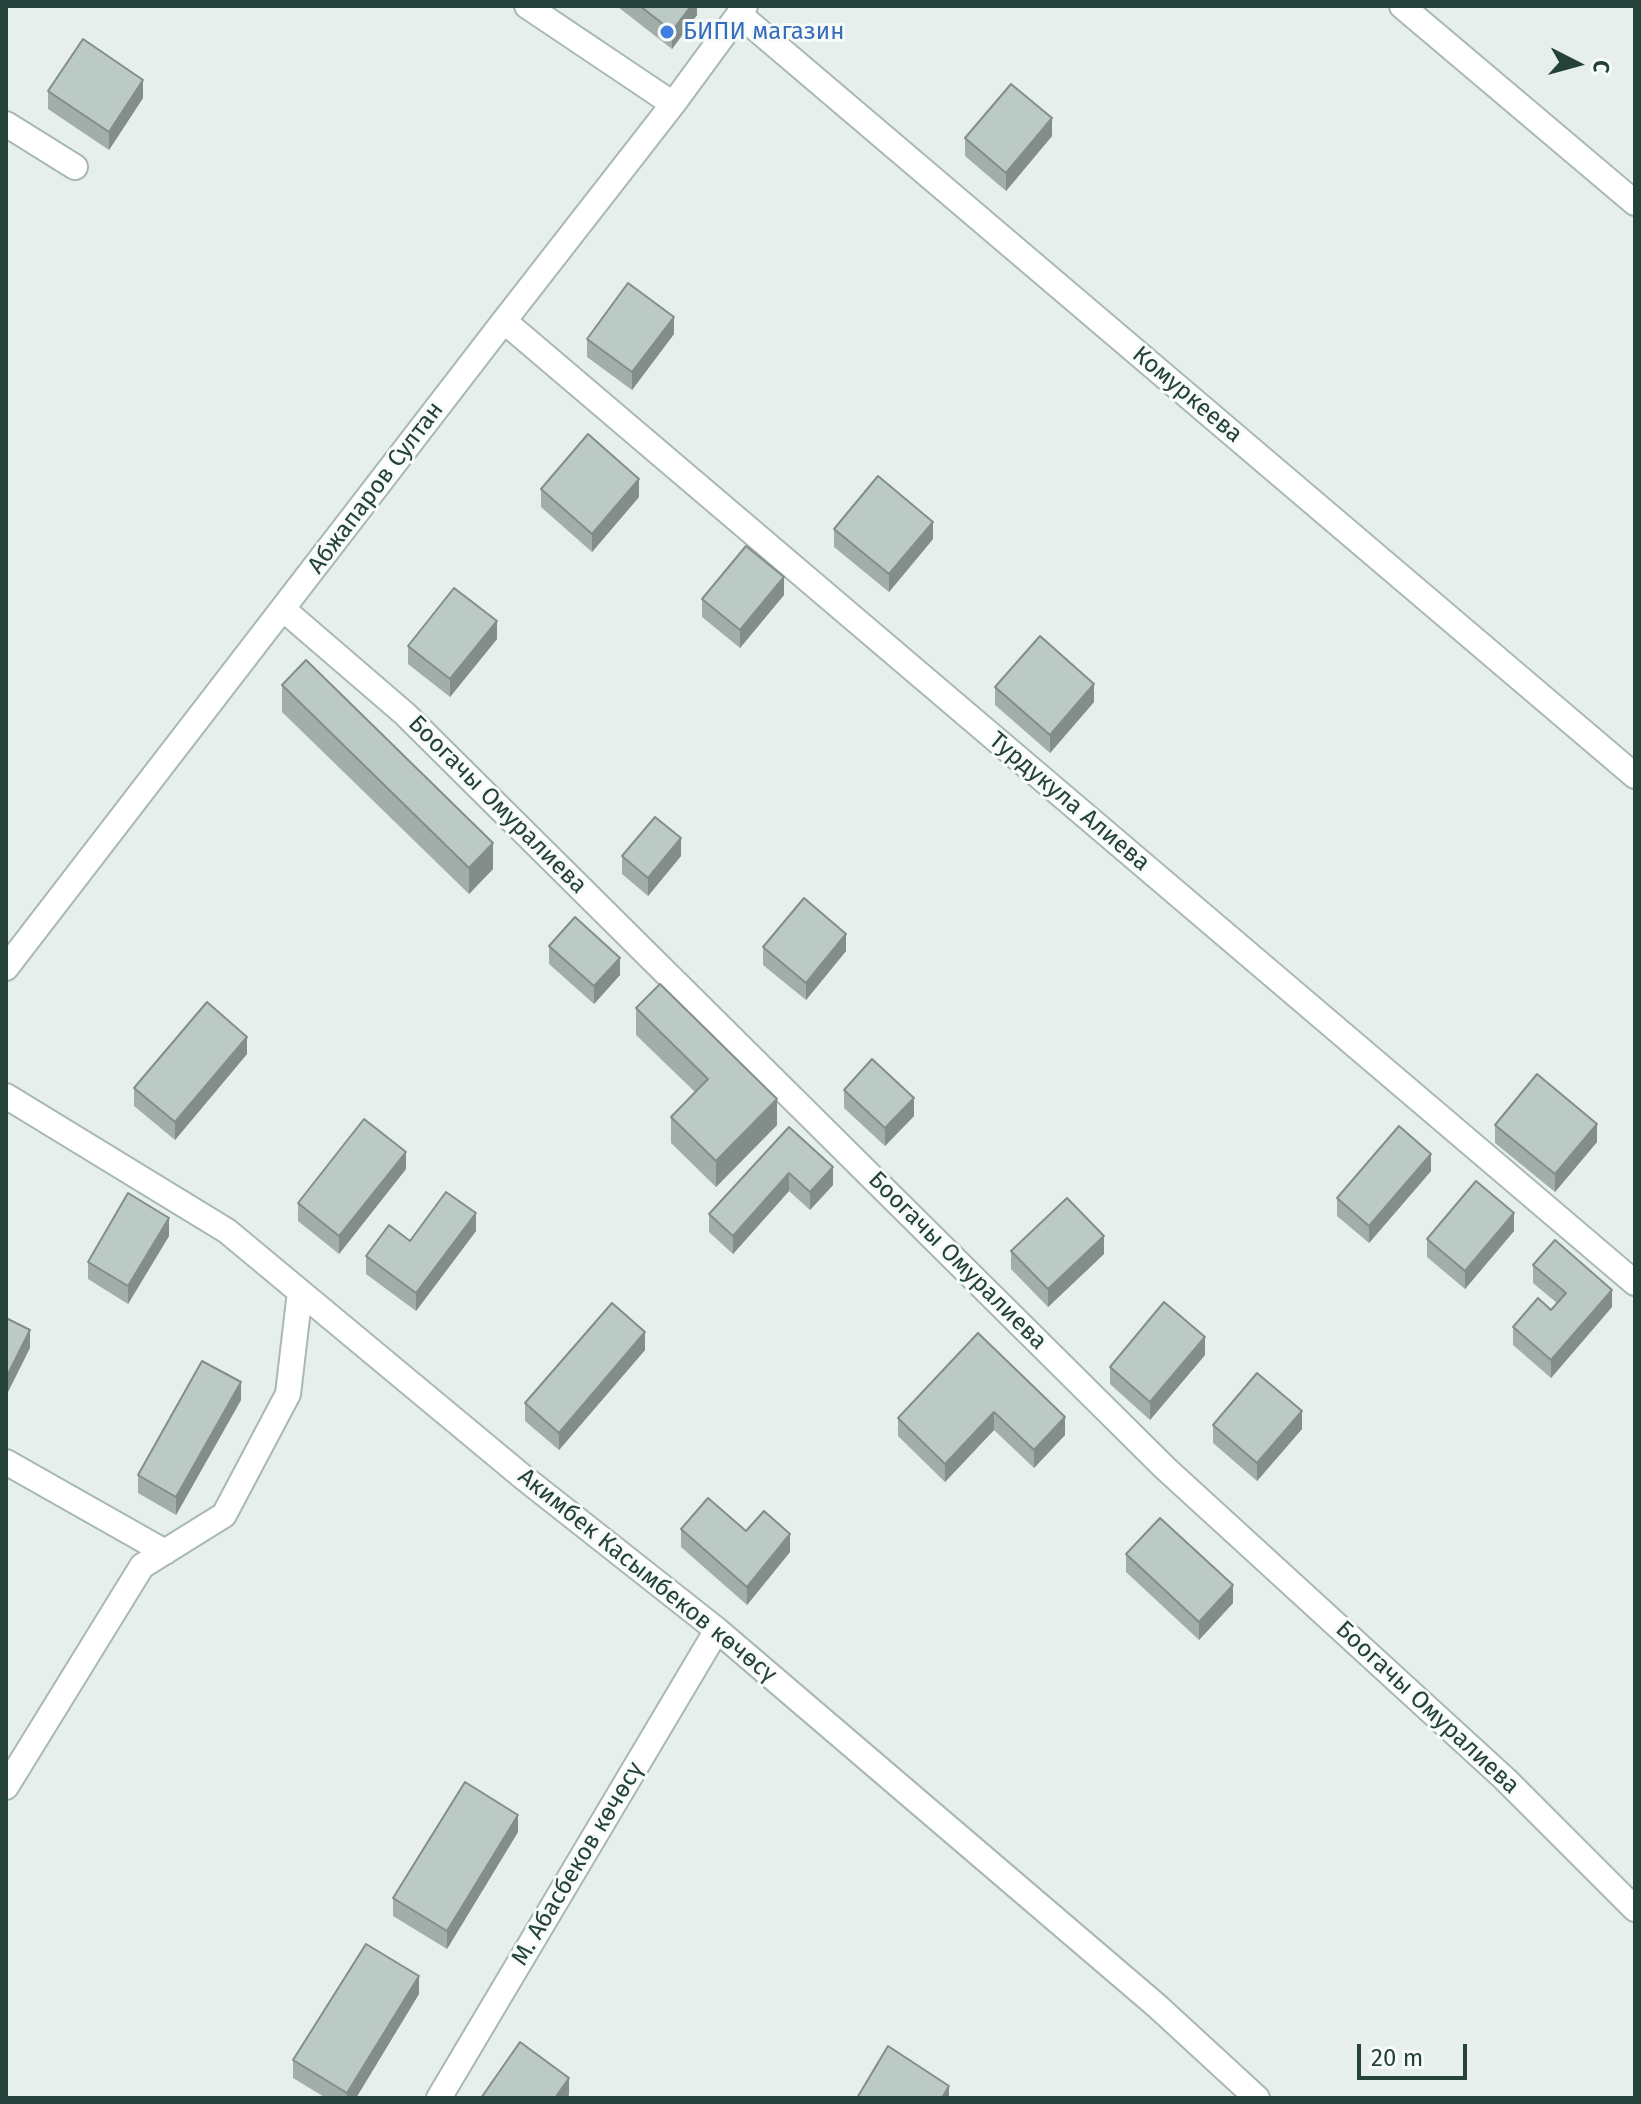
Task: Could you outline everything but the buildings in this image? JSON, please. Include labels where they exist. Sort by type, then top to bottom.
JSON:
[{"type":"street","points":[[527,6],[673,104]]},
{"type":"street","points":[[1402,6],[1635,203]]},
{"type":"street","name":"Абжапаров Султан","points":[[6,968],[673,104],[742,10]]},
{"type":"street","name":"Комуркеева","points":[[742,10],[1635,776]]},
{"type":"street","points":[[6,124],[75,167]]},
{"type":"street","name":"Турдукула Алиева","points":[[504,321],[1635,1283]]},
{"type":"street","name":"Боогачы Омуралиева","points":[[283,609],[405,714],[1165,1468],[1505,1779],[1635,1909]]},
{"type":"street","name":"Акимбек Касымбеков көчөсү","points":[[6,1096],[227,1231],[523,1477],[717,1630],[1157,2006],[1257,2098]]},
{"type":"street","points":[[6,1787],[142,1566],[224,1515],[288,1394],[300,1292]]},
{"type":"street","points":[[6,1462],[165,1552]]},
{"type":"street","name":"М. Абасбеков көчөсү","points":[[439,2098],[717,1630]]},
{"type":"place","name":"БИПИ магазин","points":[[667,32]]}]
